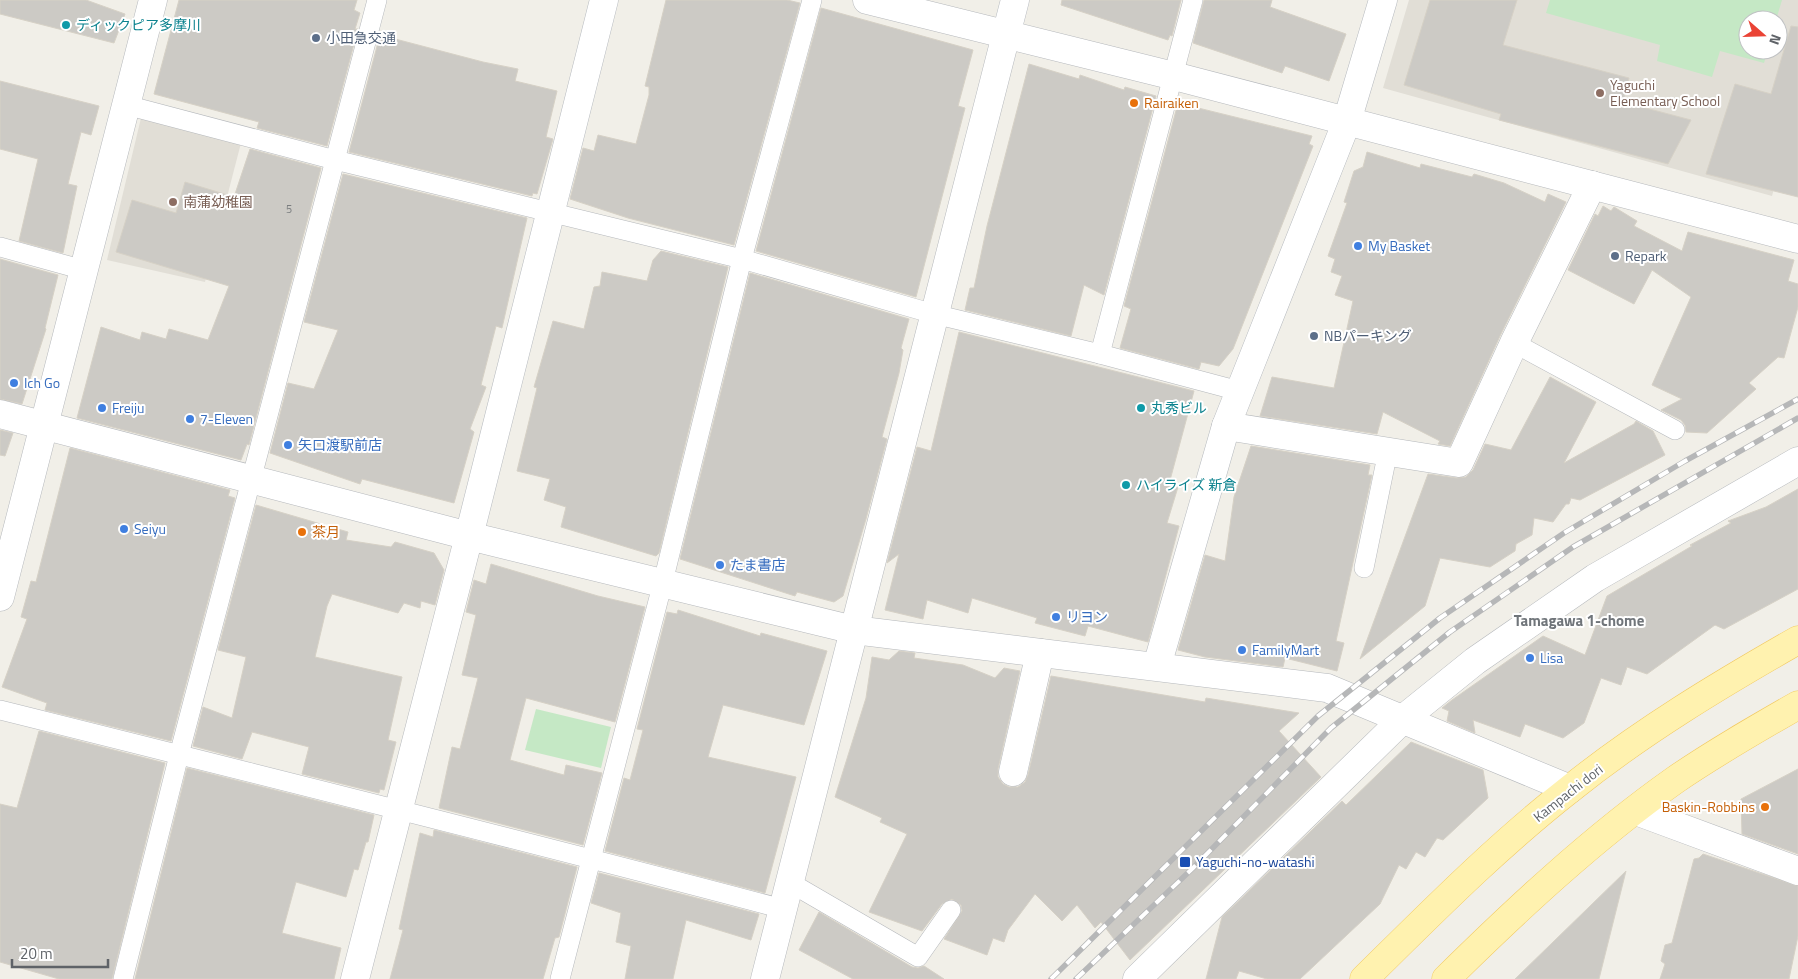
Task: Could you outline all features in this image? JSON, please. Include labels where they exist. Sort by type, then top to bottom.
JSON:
[{"type":"main road","name":"Kampachi dori","points":[[1364,979],[1478,867],[1570,789],[1697,698],[1798,640]]},
{"type":"main road","points":[[1446,979],[1567,866],[1674,781],[1798,705]]},
{"type":"street","points":[[2,580],[153,0]]},
{"type":"street","points":[[355,979],[400,812],[604,0]]},
{"type":"street","points":[[867,0],[1174,76],[1798,239]]},
{"type":"street","points":[[765,979],[1014,0]]},
{"type":"street","points":[[1157,666],[1226,426],[1347,121],[1383,0]]},
{"type":"street","points":[[1226,426],[1388,450],[1459,463],[1514,343],[1592,185]]},
{"type":"street","points":[[0,414],[252,478],[469,536],[854,630],[1327,688],[1570,789]]},
{"type":"street","points":[[1137,979],[1403,719],[1475,661],[1596,578],[1798,461]]},
{"type":"street","points":[[1013,772],[1040,653]]},
{"type":"street","points":[[1636,811],[1798,871]]},
{"type":"lane","points":[[123,979],[179,755],[377,0]]},
{"type":"lane","points":[[560,979],[663,582],[742,259],[812,0]]},
{"type":"lane","points":[[1100,354],[1193,0]]},
{"type":"lane","points":[[126,105],[335,160],[742,259],[934,314],[1100,354],[1239,391]]},
{"type":"lane","points":[[0,248],[84,270]]},
{"type":"lane","points":[[1514,343],[1675,430]]},
{"type":"lane","points":[[1364,568],[1388,450]]},
{"type":"lane","points":[[0,710],[400,812],[590,858],[783,909]]},
{"type":"lane","points":[[790,882],[918,958],[951,910]]},
{"type":"shaded area","name":"Yaguchi Elementary School","points":[[1409,0],[1798,0],[1798,98],[1772,196],[1383,88]]},
{"type":"shaded area","name":"南蒲幼稚園","points":[[141,118],[241,143],[205,282],[107,260]]},
{"type":"green space","points":[[1550,0],[1782,0],[1779,10],[1738,10],[1738,56],[1720,51],[1712,77],[1657,61],[1660,45],[1546,13]]},
{"type":"green space","points":[[1753,60],[1765,60],[1764,63]]},
{"type":"green space","points":[[536,709],[611,727],[601,768],[525,750]]},
{"type":"building","name":"ディックピア多摩川","points":[[0,0],[86,0],[125,14],[114,43],[0,14]]},
{"type":"building","points":[[179,0],[357,0],[354,10],[360,13],[355,29],[358,29],[327,146],[257,128],[259,122],[154,94]]},
{"type":"building","points":[[666,0],[787,0],[800,3],[734,245],[628,218],[570,199],[583,148],[594,151],[598,135],[636,144],[649,95],[649,87],[645,86]]},
{"type":"building","points":[[1062,0],[1181,0],[1172,36],[1170,35],[1168,40],[1061,5]]},
{"type":"building","points":[[1204,0],[1272,0],[1270,7],[1346,34],[1329,81],[1285,66],[1282,73],[1193,43]]},
{"type":"building","points":[[1430,0],[1517,0],[1503,45],[1629,78],[1623,102],[1691,120],[1668,164],[1499,120],[1501,114],[1404,85]]},
{"type":"building","points":[[821,8],[973,50],[958,106],[965,108],[916,297],[756,251]]},
{"type":"building","points":[[1791,26],[1798,27],[1798,197],[1706,174],[1735,84],[1771,94],[1781,60],[1788,60],[1788,36]]},
{"type":"building","points":[[380,35],[483,62],[518,69],[515,81],[557,91],[546,137],[553,139],[537,194],[533,193],[532,196],[349,152]]},
{"type":"building","points":[[1029,64],[1079,79],[1080,75],[1124,90],[1125,87],[1156,96],[1104,295],[1084,285],[1071,336],[965,310],[970,288],[974,288],[987,226]]},
{"type":"building","points":[[0,81],[99,106],[91,135],[81,132],[68,184],[77,186],[63,253],[19,241],[38,159],[0,149]]},
{"type":"building","points":[[1178,103],[1312,136],[1309,144],[1313,146],[1233,349],[1219,366],[1201,362],[1199,369],[1120,348],[1131,309],[1124,306]]},
{"type":"building","points":[[250,149],[321,168],[249,445],[247,444],[241,460],[77,418],[101,327],[140,340],[142,332],[166,339],[169,329],[208,340],[229,286],[116,252],[132,200],[176,213],[185,182],[234,197]]},
{"type":"building","points":[[1367,152],[1420,168],[1421,164],[1472,177],[1474,174],[1504,183],[1545,202],[1548,194],[1566,202],[1500,336],[1450,446],[1438,444],[1440,441],[1383,412],[1377,434],[1260,416],[1272,377],[1334,388],[1353,301],[1335,295],[1342,276],[1331,272],[1335,259],[1328,256],[1347,203],[1344,202],[1354,171],[1363,167]]},
{"type":"building","points":[[343,174],[527,218],[502,328],[496,326],[481,385],[486,387],[470,429],[474,432],[454,503],[362,479],[360,484],[270,453],[288,383],[314,389],[338,330],[304,322]]},
{"type":"building","points":[[1603,206],[1611,211],[1614,207],[1637,221],[1634,226],[1682,251],[1688,232],[1794,260],[1788,281],[1798,284],[1798,307],[1784,358],[1778,357],[1749,383],[1756,389],[1707,433],[1686,432],[1685,425],[1681,420],[1661,410],[1682,399],[1652,385],[1691,297],[1652,270],[1634,304],[1568,270],[1595,214],[1598,216]]},
{"type":"building","points":[[661,251],[728,267],[659,553],[656,556],[561,527],[566,507],[544,500],[550,479],[517,471],[537,388],[534,387],[553,321],[584,329],[594,287],[600,286],[602,272],[647,281],[653,260]]},
{"type":"building","points":[[0,259],[58,275],[46,329],[22,404],[0,399]]},
{"type":"building","points":[[750,273],[909,319],[901,348],[903,350],[899,373],[882,437],[887,439],[866,519],[843,596],[834,602],[797,592],[795,596],[680,559]]},
{"type":"building","points":[[959,332],[1194,391],[1169,484],[1178,487],[1167,523],[1179,526],[1148,642],[1088,626],[1085,636],[1035,623],[1037,618],[972,598],[968,613],[927,600],[923,619],[885,610],[899,554],[887,563],[917,447],[931,451]]},
{"type":"building","points":[[1550,377],[1596,402],[1564,463],[1634,424],[1636,421],[1653,431],[1665,455],[1580,500],[1571,498],[1569,504],[1566,504],[1553,522],[1534,518],[1532,535],[1516,544],[1515,551],[1490,567],[1440,558],[1425,606],[1360,659],[1428,474],[1457,478],[1466,477],[1473,470],[1485,444],[1511,450]]},
{"type":"building","points":[[0,430],[13,433],[5,456],[0,455]]},
{"type":"building","points":[[1251,446],[1370,465],[1368,475],[1372,475],[1336,641],[1344,643],[1337,671],[1285,658],[1283,667],[1205,657],[1178,650],[1205,555],[1225,561],[1234,497]]},
{"type":"building","points":[[70,448],[230,490],[228,496],[235,498],[171,741],[45,710],[47,703],[2,687],[27,619],[21,617],[31,581],[36,582]]},
{"type":"building","points":[[1798,489],[1798,589],[1724,629],[1715,625],[1647,674],[1627,667],[1621,685],[1601,678],[1584,723],[1563,738],[1525,724],[1520,737],[1473,720],[1475,733],[1447,721],[1449,711],[1442,708],[1543,636],[1585,655],[1607,596],[1692,546],[1690,545],[1731,523],[1728,521],[1766,507]]},
{"type":"building","points":[[256,505],[348,532],[346,540],[391,547],[395,542],[434,553],[444,570],[435,605],[421,601],[420,608],[404,603],[398,613],[332,594],[327,606],[315,657],[402,677],[388,740],[396,742],[384,790],[380,789],[379,793],[302,774],[309,747],[252,732],[242,759],[193,746],[203,707],[232,718],[246,657],[218,650]]},
{"type":"building","points":[[491,564],[598,596],[645,607],[615,722],[526,698],[510,760],[564,775],[566,765],[602,773],[583,845],[439,808],[452,747],[460,749],[478,678],[462,675],[476,615],[466,612],[474,580],[486,584]]},
{"type":"building","points":[[678,610],[760,636],[761,633],[827,651],[804,725],[723,705],[708,757],[796,777],[765,893],[605,851],[624,778],[630,780],[643,730],[637,729],[667,612],[677,614]]},
{"type":"building","points":[[899,651],[915,653],[914,658],[963,665],[995,678],[1004,668],[1020,671],[998,769],[998,777],[1003,784],[1009,787],[1018,787],[1025,782],[1028,775],[1051,676],[1205,702],[1206,698],[1299,713],[1279,731],[1321,777],[1130,960],[1101,922],[1095,928],[1077,905],[1062,921],[1035,894],[1008,930],[1004,942],[993,938],[987,955],[944,939],[962,911],[961,905],[952,899],[942,904],[922,931],[869,912],[907,834],[880,822],[882,818],[835,797],[866,698],[872,657],[889,660]]},
{"type":"building","points":[[39,731],[165,763],[112,979],[59,979],[0,962],[0,804],[17,808]]},
{"type":"building","points":[[1411,742],[1483,770],[1488,798],[1443,840],[1437,838],[1425,857],[1416,852],[1406,869],[1399,865],[1380,904],[1300,979],[1267,979],[1239,971],[1236,979],[1206,979],[1222,917],[1342,801],[1346,805]]},
{"type":"building","points":[[187,768],[374,815],[368,842],[366,842],[358,870],[354,869],[346,897],[296,882],[282,933],[341,948],[334,979],[135,979]]},
{"type":"building","points":[[1798,769],[1798,854],[1742,834],[1741,799]]},
{"type":"building","points":[[434,830],[577,867],[559,937],[555,938],[543,979],[390,979],[403,930],[399,929],[420,833],[433,837]]},
{"type":"building","points":[[1703,854],[1798,886],[1798,936],[1789,979],[1660,979],[1665,964],[1661,961],[1665,945],[1672,943],[1694,859],[1699,858]]},
{"type":"building","points":[[1626,871],[1599,979],[1515,979]]},
{"type":"building","points":[[599,873],[759,914],[751,940],[686,920],[673,979],[625,979],[631,946],[616,942],[621,913],[591,903]]},
{"type":"building","points":[[819,912],[912,967],[924,966],[944,979],[853,979],[799,950]]},
{"type":"railway","points":[[1051,979],[1318,716],[1440,618],[1564,533],[1685,461],[1798,399]]},
{"type":"railway","points":[[1076,979],[1193,868],[1331,728],[1450,632],[1573,547],[1798,418]]},
{"type":"place","name":"ディックピア多摩川","points":[[66,25]]},
{"type":"place","name":"小田急交通","points":[[316,38]]},
{"type":"place","name":"Yaguchi Elementary School","points":[[1600,93]]},
{"type":"place","name":"Rairaiken","points":[[1134,103]]},
{"type":"place","name":"南蒲幼稚園","points":[[173,202]]},
{"type":"place","name":"My Basket","points":[[1358,246]]},
{"type":"place","name":"Repark","points":[[1615,256]]},
{"type":"place","name":"NBパーキング","points":[[1314,336]]},
{"type":"place","name":"Ich Go","points":[[14,383]]},
{"type":"place","name":"Freiju","points":[[102,408]]},
{"type":"place","name":"丸秀ビル","points":[[1141,408]]},
{"type":"place","name":"7-Eleven","points":[[190,419]]},
{"type":"place","name":"矢口渡駅前店","points":[[288,445]]},
{"type":"place","name":"ハイライズ 新倉","points":[[1126,485]]},
{"type":"place","name":"Seiyu","points":[[124,529]]},
{"type":"place","name":"茶月","points":[[302,532]]},
{"type":"place","name":"たま書店","points":[[720,565]]},
{"type":"place","name":"リヨン","points":[[1056,617]]},
{"type":"place","name":"FamilyMart","points":[[1242,650]]},
{"type":"place","name":"Lisa","points":[[1530,658]]},
{"type":"place","name":"Baskin-Robbins","points":[[1765,807]]},
{"type":"place","name":"Yaguchi-no-watashi","points":[[1185,862]]},
{"type":"district","name":"Tamagawa 1-chome","points":[[1579,621]]}]
